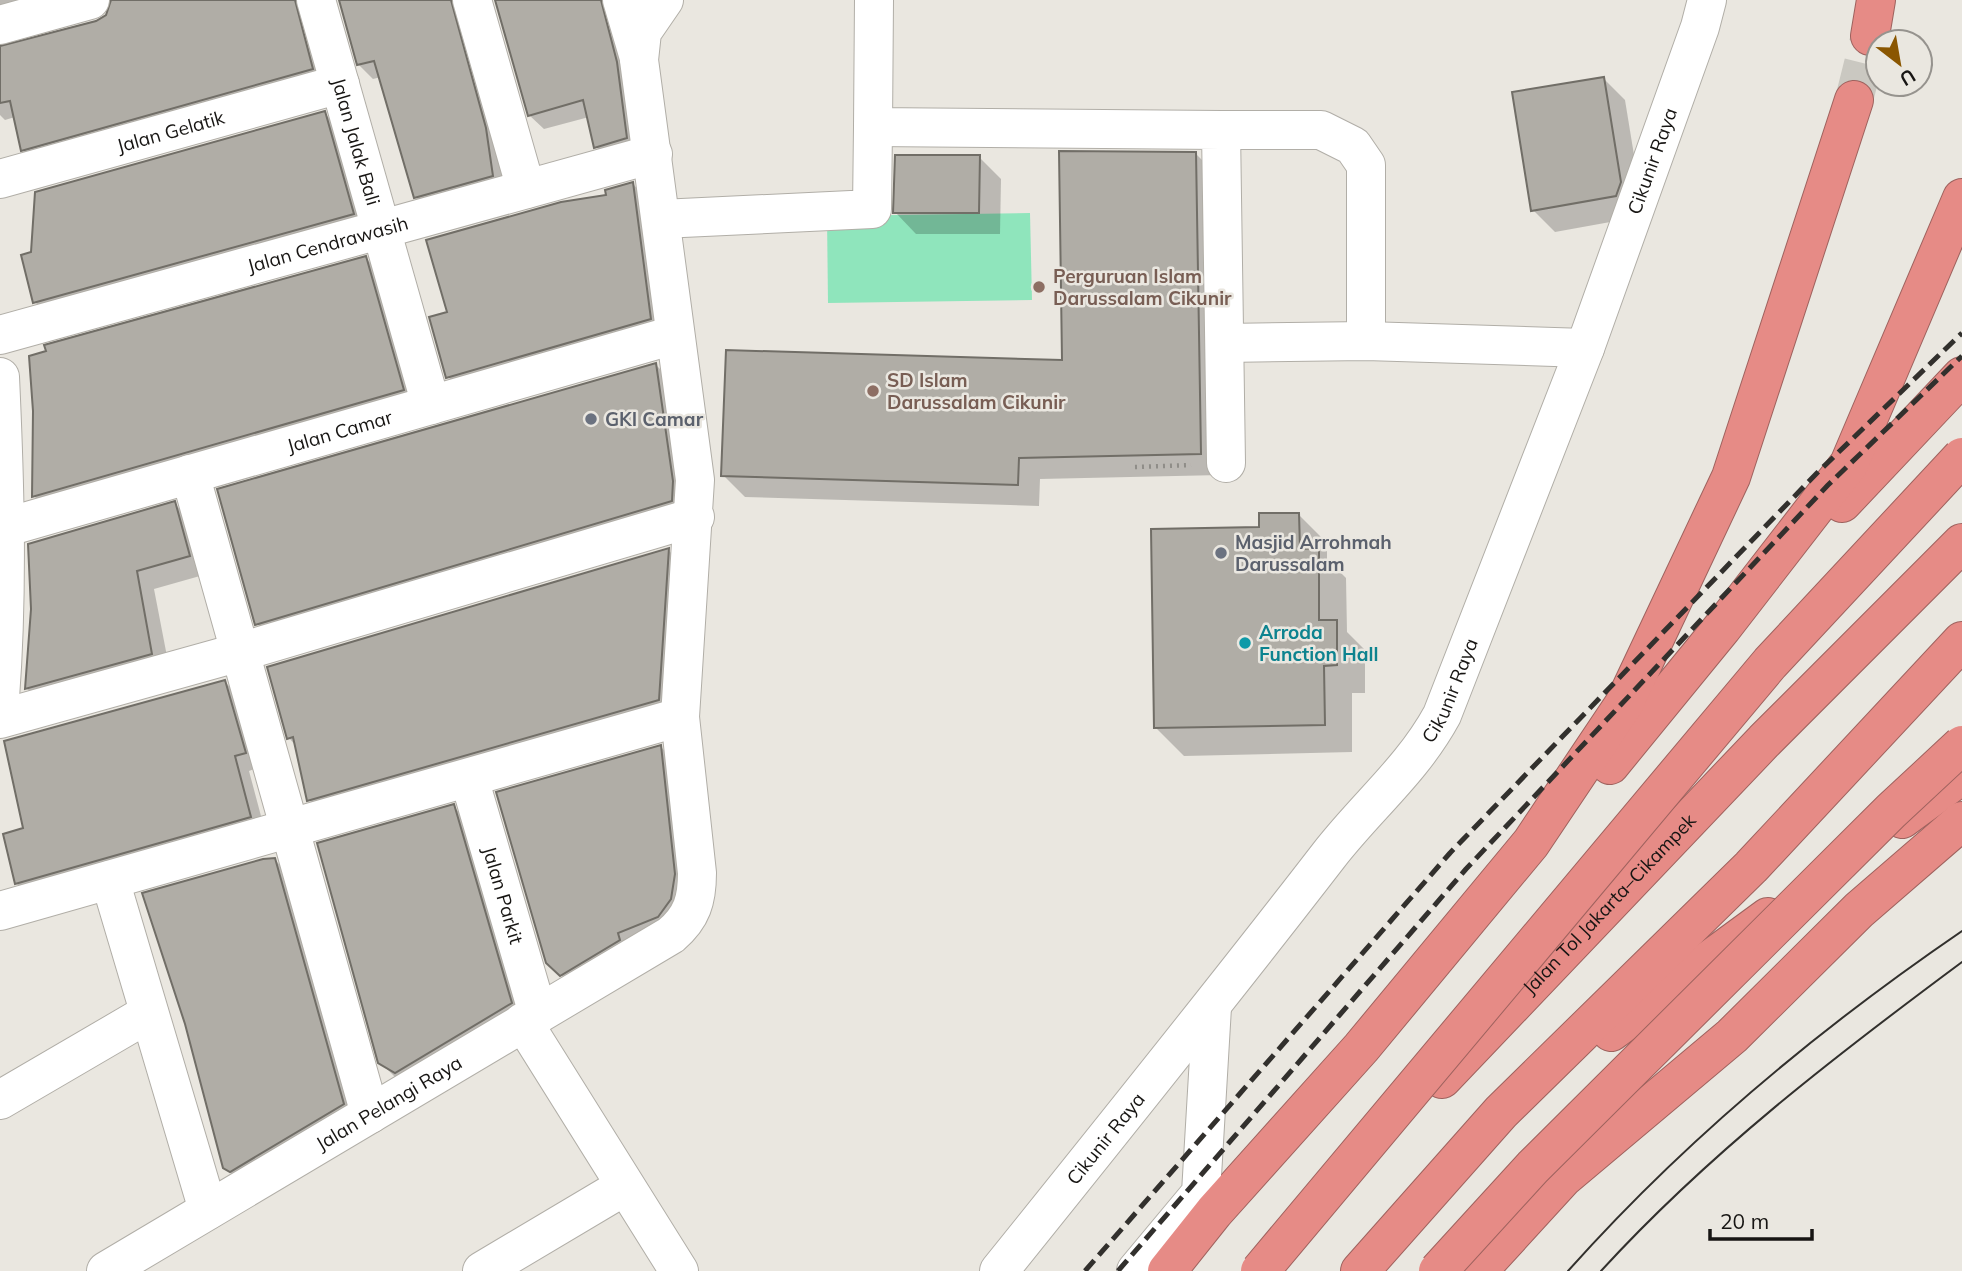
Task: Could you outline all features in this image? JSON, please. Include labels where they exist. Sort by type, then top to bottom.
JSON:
[{"type":"highway","points":[[1167,1271],[1214,1212],[1361,1048],[1531,843],[1624,704],[1731,477],[1854,100]]},
{"type":"highway","points":[[1198,1271],[1722,628],[1849,464],[1962,198]]},
{"type":"highway","points":[[1722,628],[1962,376]]},
{"type":"highway","points":[[1260,1271],[1770,663],[1962,457]]},
{"type":"highway","name":"Jalan Tol Jakarta–Cikampek","points":[[1260,1271],[1764,741],[1962,543]]},
{"type":"highway","points":[[1360,1271],[1501,1112],[1751,867],[1962,641]]},
{"type":"highway","points":[[1438,1271],[1533,1167],[1891,811],[1962,745]]},
{"type":"highway","points":[[1501,1112],[1962,775]]},
{"type":"highway","points":[[1478,1271],[1563,1178],[1732,1036],[1859,910],[1962,821]]},
{"type":"street","points":[[0,25],[90,0]]},
{"type":"street","name":"Jalan Jalak Bali","points":[[316,0],[431,405]]},
{"type":"street","points":[[472,0],[526,189]]},
{"type":"street","points":[[0,911],[680,718],[695,517],[695,480],[639,60],[622,0]]},
{"type":"street","points":[[639,60],[642,32],[664,0]]},
{"type":"street","points":[[661,219],[872,209],[874,0]]},
{"type":"street","name":"Cikunir Raya","points":[[999,1271],[1212,1007],[1345,835],[1423,750],[1442,715],[1585,348],[1700,27],[1707,0]]},
{"type":"street","name":"Jalan Gelatik","points":[[0,179],[340,84]]},
{"type":"street","points":[[873,127],[1321,130],[1353,146],[1366,165],[1366,341]]},
{"type":"street","points":[[1221,130],[1226,463]]},
{"type":"street","name":"Jalan Cendrawasih","points":[[0,335],[653,154]]},
{"type":"street","name":"Jalan Camar","points":[[7,527],[674,335]]},
{"type":"street","points":[[1225,343],[1366,341],[1585,348]]},
{"type":"street","points":[[0,377],[7,527],[5,635],[0,698]]},
{"type":"street","points":[[190,474],[370,1114]]},
{"type":"street","points":[[0,719],[240,652],[695,517]]},
{"type":"street","name":"Jalan Pelangi Raya","points":[[106,1271],[671,935],[686,922],[697,898],[697,873],[680,718]]},
{"type":"street","name":"Jalan Parkit","points":[[469,778],[531,1018],[625,1186],[678,1271]]},
{"type":"street","points":[[110,880],[208,1210]]},
{"type":"street","points":[[1136,1271],[1201,1193],[1212,1007]]},
{"type":"street","points":[[0,1100],[149,1013]]},
{"type":"street","points":[[482,1271],[625,1186]]},
{"type":"path","points":[[1135,467],[1226,463]]},
{"type":"green space","points":[[1030,213],[1032,300],[828,303],[827,216]]},
{"type":"building","points":[[111,0],[295,0],[313,69],[21,151],[10,101],[0,103],[0,46],[96,21],[106,15]]},
{"type":"building","points":[[339,0],[451,0],[486,128],[493,176],[414,198],[374,61],[357,65]]},
{"type":"building","points":[[495,0],[601,0],[617,62],[627,138],[594,148],[583,100],[528,116]]},
{"type":"building","points":[[1604,77],[1621,182],[1616,196],[1531,211],[1512,92]]},
{"type":"building","points":[[325,111],[354,214],[33,303],[21,255],[31,252],[35,192]]},
{"type":"building","points":[[1059,151],[1196,152],[1201,454],[1019,458],[1018,485],[721,476],[726,350],[1062,360]]},
{"type":"building","points":[[895,155],[980,155],[979,213],[893,213]]},
{"type":"building","points":[[633,182],[651,319],[446,378],[429,317],[447,312],[426,240],[561,202],[606,195],[605,190]]},
{"type":"building","points":[[366,256],[404,390],[32,497],[33,411],[29,356],[46,351],[44,345]]},
{"type":"building","points":[[656,363],[673,481],[672,501],[255,625],[217,489]]},
{"type":"building","points":[[175,501],[190,556],[137,571],[152,654],[25,689],[31,609],[28,544]]},
{"type":"building","name":"Arroda Function Hall","points":[[1259,513],[1299,513],[1300,549],[1319,548],[1319,620],[1337,620],[1337,665],[1324,666],[1325,725],[1154,728],[1151,529],[1259,527]]},
{"type":"building","points":[[669,548],[659,700],[307,801],[293,737],[287,739],[267,667]]},
{"type":"building","points":[[225,680],[246,753],[235,756],[251,817],[15,884],[3,834],[23,828],[4,741]]},
{"type":"building","points":[[661,745],[675,874],[671,899],[658,917],[618,933],[620,940],[560,976],[546,963],[496,792]]},
{"type":"building","points":[[454,804],[512,1003],[395,1073],[378,1063],[317,843]]},
{"type":"building","points":[[275,858],[344,1104],[230,1172],[223,1168],[185,1024],[142,893]]},
{"type":"tunnel","points":[[1854,100],[1864,60]]},
{"type":"tram line","points":[[1568,1271],[1658,1178],[1754,1089],[1857,1007],[1962,931]]},
{"type":"tram line","points":[[1601,1271],[1685,1186],[1729,1146],[1820,1070],[1962,962]]},
{"type":"railway","points":[[1085,1271],[1450,853],[1817,473],[1962,333]]},
{"type":"railway","points":[[1118,1271],[1466,869],[1828,485],[1962,356]]},
{"type":"place","name":"Perguruan Islam Darussalam Cikunir","points":[[1039,287]]},
{"type":"place","name":"SD Islam Darussalam Cikunir","points":[[873,391]]},
{"type":"place","name":"GKI Camar","points":[[591,419]]},
{"type":"place","name":"Masjid Arrohmah Darussalam","points":[[1221,553]]},
{"type":"place","name":"Arroda Function Hall","points":[[1245,643]]}]
